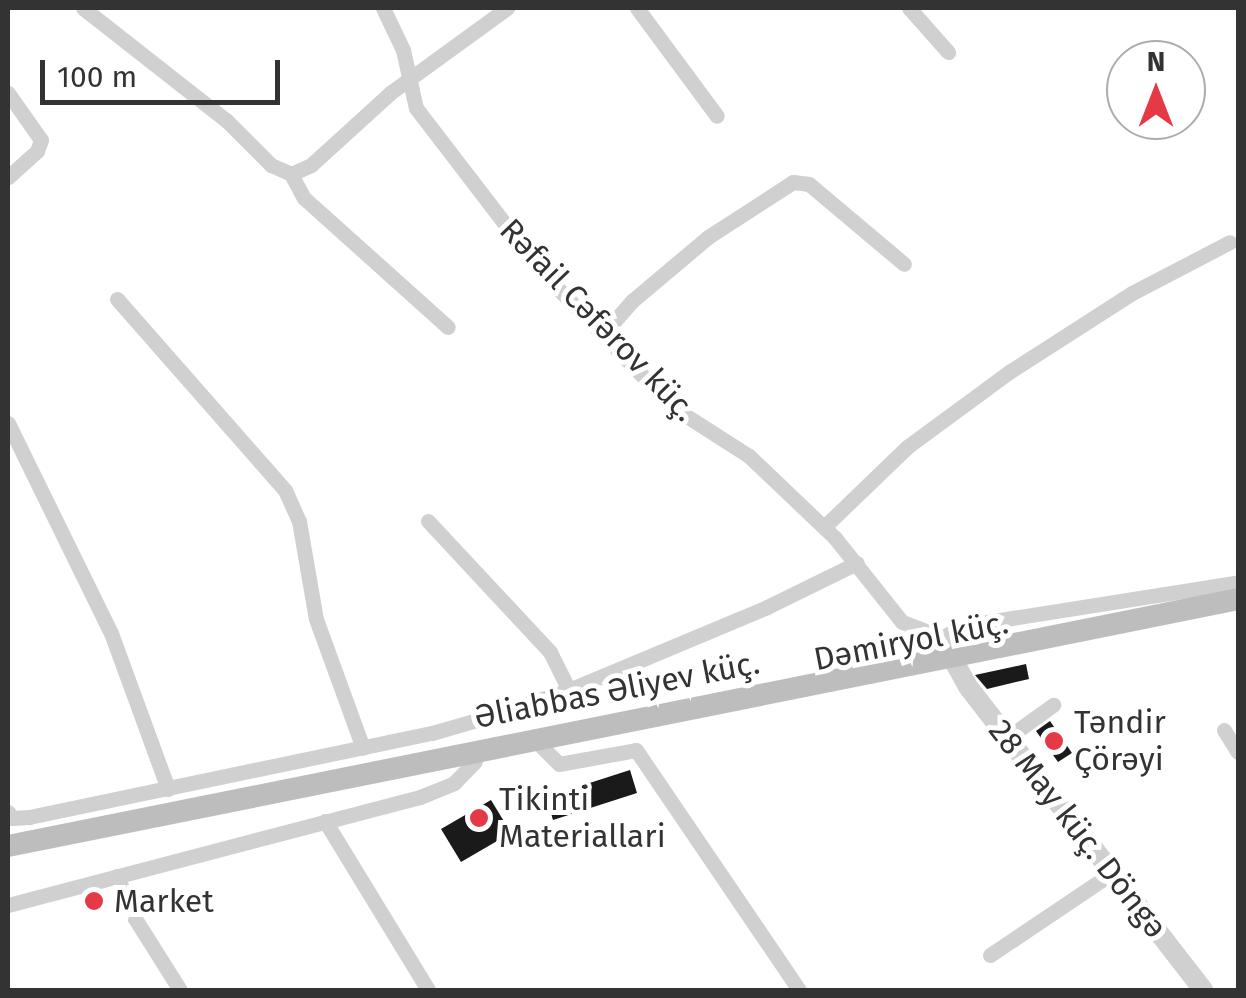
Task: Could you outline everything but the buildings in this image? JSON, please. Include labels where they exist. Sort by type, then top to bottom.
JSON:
[{"type":"main road","name":"Əliabbas Əliyev küç.","points":[[8,846],[951,652],[1238,599]]},
{"type":"main road","name":"Dəmiryol küç.","points":[[8,855],[475,761],[951,652],[1238,610]]},
{"type":"street","points":[[83,8],[226,120],[270,165],[291,174],[304,198],[448,327]]},
{"type":"street","name":"Rəfail Cəfərov küç.","points":[[383,8],[403,50],[416,108],[503,224],[674,408],[749,456],[857,562],[902,622],[951,652]]},
{"type":"street","points":[[291,174],[311,165],[408,80],[507,8]]},
{"type":"street","points":[[636,8],[717,116]]},
{"type":"street","points":[[909,8],[948,52]]},
{"type":"street","points":[[8,92],[42,140],[37,152],[8,177]]},
{"type":"street","points":[[603,334],[632,300],[708,237],[793,182],[809,184],[904,264]]},
{"type":"street","points":[[824,528],[907,447],[996,382],[1132,292],[1230,242]]},
{"type":"street","points":[[117,300],[285,490],[299,521],[316,619],[363,748]]},
{"type":"street","points":[[8,422],[111,633],[168,789]]},
{"type":"street","points":[[428,521],[550,652],[569,690]]},
{"type":"street","points":[[8,812],[12,818],[29,817],[363,748],[491,716],[569,690],[792,597],[857,562]]},
{"type":"street","points":[[951,652],[968,626],[1238,582]]},
{"type":"street","name":"28 May küç. Döngə","points":[[951,652],[1008,738],[1203,990]]},
{"type":"street","points":[[1008,738],[1053,705]]},
{"type":"street","points":[[1224,730],[1238,752]]},
{"type":"street","points":[[541,746],[559,764],[636,750],[798,990]]},
{"type":"street","points":[[8,905],[430,793],[465,775],[475,761]]},
{"type":"street","points":[[325,820],[428,990]]},
{"type":"street","points":[[990,955],[1112,873]]},
{"type":"street","points":[[118,876],[134,917],[180,990]]},
{"type":"place","name":"Təndir Çörəyi","points":[[1054,741]]},
{"type":"place","name":"Tikinti Materiallari","points":[[479,818]]},
{"type":"place","name":"Market","points":[[94,901]]}]
